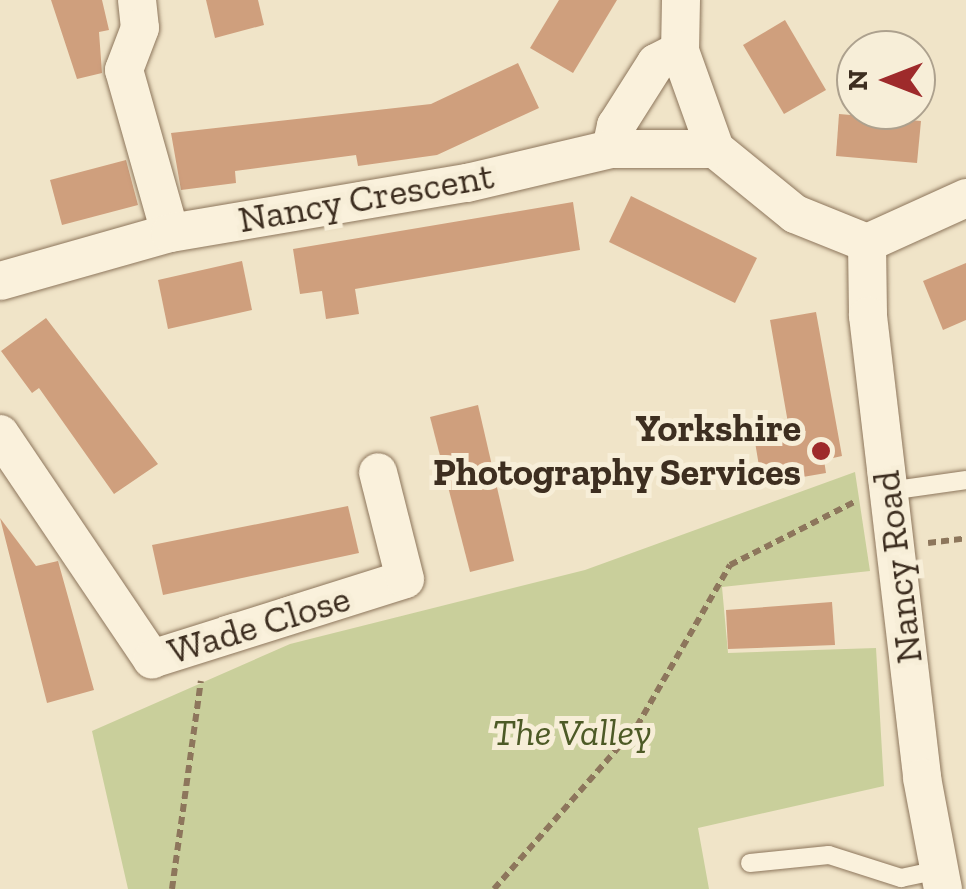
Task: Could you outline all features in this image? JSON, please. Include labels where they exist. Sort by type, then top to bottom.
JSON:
[{"type":"street","points":[[137,0],[140,28],[124,70],[170,233]]},
{"type":"street","points":[[681,0],[680,51],[692,101],[715,148],[795,214],[867,243],[966,198]]},
{"type":"street","points":[[680,51],[656,63],[616,126],[612,148],[715,148]]},
{"type":"street","name":"Nancy Crescent","points":[[0,281],[170,233],[466,183],[612,148]]},
{"type":"street","name":"Nancy Road","points":[[867,243],[868,316],[941,880]]},
{"type":"street","name":"Wade Close","points":[[0,434],[152,659],[405,579],[378,472]]},
{"type":"lane","points":[[889,491],[966,480]]},
{"type":"lane","points":[[750,863],[829,854],[901,878],[941,880]]},
{"type":"path","points":[[494,889],[636,726],[730,564],[889,491]]},
{"type":"path","points":[[172,889],[204,693],[194,646]]},
{"type":"green space","name":"The Valley","points":[[855,472],[870,571],[722,587],[728,653],[876,648],[884,786],[698,828],[709,889],[128,889],[92,731],[290,644],[585,570]]},
{"type":"building","points":[[51,0],[102,0],[109,30],[99,32],[102,73],[77,79]]},
{"type":"building","points":[[206,0],[258,0],[264,25],[215,38]]},
{"type":"building","points":[[559,0],[617,0],[573,73],[530,48]]},
{"type":"building","points":[[785,20],[826,90],[784,114],[743,45]]},
{"type":"building","points":[[518,63],[539,108],[437,155],[358,166],[356,155],[235,171],[236,183],[181,190],[171,133],[431,104]]},
{"type":"building","points":[[838,130],[920,130],[917,163],[836,156]]},
{"type":"building","points":[[126,160],[138,205],[62,225],[50,180]]},
{"type":"building","points":[[631,196],[757,258],[735,303],[609,242]]},
{"type":"building","points":[[573,202],[580,250],[355,289],[359,314],[326,319],[322,291],[300,294],[293,249]]},
{"type":"building","points":[[242,261],[252,310],[168,329],[158,280]]},
{"type":"building","points":[[966,263],[966,320],[943,330],[923,281]]},
{"type":"building","points":[[816,312],[842,456],[824,460],[826,473],[762,484],[755,442],[772,439],[770,426],[788,423],[770,320]]},
{"type":"building","points":[[46,318],[158,464],[114,494],[39,388],[32,393],[1,351]]},
{"type":"building","points":[[478,405],[514,561],[470,572],[430,417]]},
{"type":"building","points":[[348,506],[359,553],[163,595],[152,545]]},
{"type":"building","points":[[0,518],[36,566],[58,561],[94,690],[47,703]]},
{"type":"building","points":[[832,602],[835,645],[728,649],[726,610]]},
{"type":"place","name":"Yorkshire Photography Services","points":[[821,451]]}]
